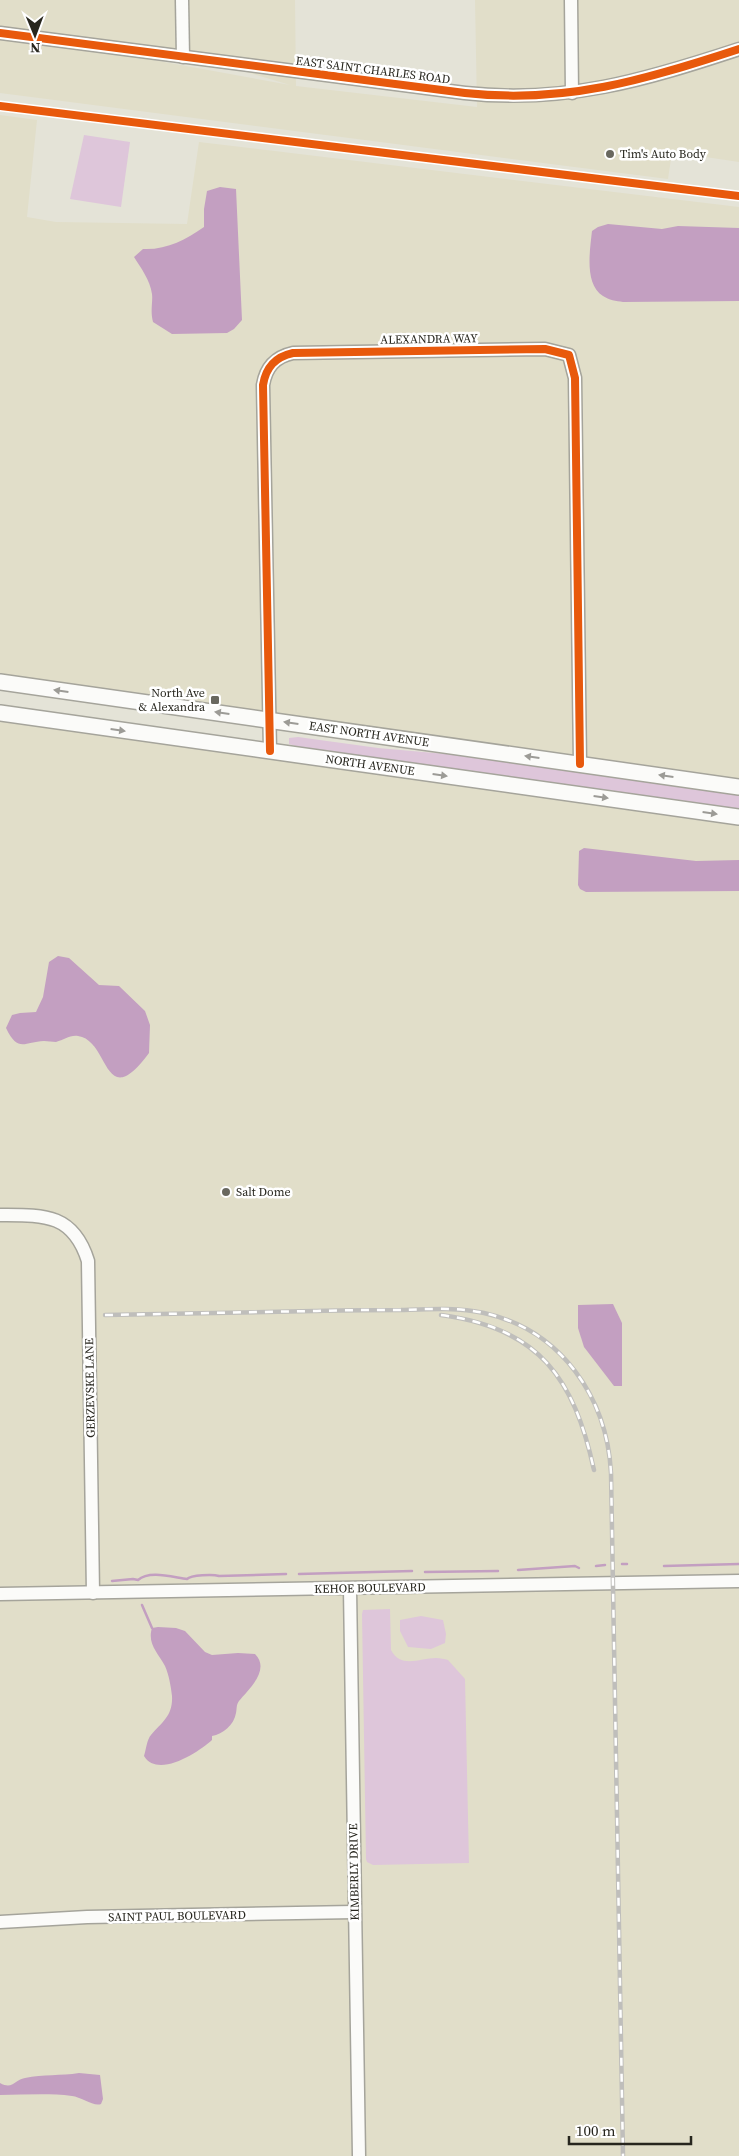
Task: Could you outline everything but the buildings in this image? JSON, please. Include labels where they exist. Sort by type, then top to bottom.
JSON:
[{"type":"main road","name":"EAST NORTH AVENUE","points":[[0,682],[739,786]]},
{"type":"main road","name":"NORTH AVENUE","points":[[0,714],[739,817]]},
{"type":"street","points":[[182,0],[183,57]]},
{"type":"street","points":[[571,0],[572,93]]},
{"type":"street","name":"EAST SAINT CHARLES ROAD","points":[[0,33],[478,94],[511,96],[572,93],[627,83],[739,49]]},
{"type":"street","name":"ALEXANDRA WAY","points":[[270,751],[263,385],[265,376],[272,363],[278,358],[293,353],[551,349],[569,355],[575,378],[580,764]]},
{"type":"street","name":"GERZEVSKE LANE","points":[[0,1216],[34,1215],[55,1220],[78,1236],[88,1260],[93,1593]]},
{"type":"street","name":"KEHOE BOULEVARD","points":[[0,1594],[739,1582]]},
{"type":"street","name":"KIMBERLY DRIVE","points":[[350,1589],[359,2156]]},
{"type":"street","name":"SAINT PAUL BOULEVARD","points":[[0,1922],[86,1917],[354,1912]]},
{"type":"shaded area","points":[[0,0],[295,0],[296,86],[477,107],[475,0],[739,0],[739,162],[672,152],[668,179],[0,93],[0,32],[290,85],[180,52],[0,28]]},
{"type":"shaded area","points":[[0,115],[37,120],[27,217],[56,222],[187,224],[199,142],[739,207],[739,781],[0,676]]},
{"type":"shaded area","points":[[84,135],[130,142],[121,207],[70,199]]},
{"type":"shaded area","points":[[220,187],[236,189],[242,320],[234,329],[227,333],[172,334],[153,322],[151,289],[145,274],[134,257],[143,249],[168,246],[204,227],[207,191]]},
{"type":"shaded area","points":[[608,224],[662,229],[678,226],[739,228],[739,301],[623,302],[603,296],[597,291],[593,283],[590,257],[592,231]]},
{"type":"shaded area","points":[[0,720],[739,826],[739,1578],[0,1590]]},
{"type":"shaded area","points":[[298,737],[378,748],[457,755],[739,794],[739,809],[306,749],[289,744],[289,738]]},
{"type":"shaded area","points":[[584,848],[696,861],[739,860],[739,891],[586,892],[580,889],[578,885],[579,851]]},
{"type":"shaded area","points":[[58,956],[69,958],[99,985],[119,986],[145,1011],[150,1025],[149,1053],[134,1070],[123,1077],[115,1076],[88,1040],[78,1036],[56,1042],[44,1041],[22,1044],[14,1041],[10,1036],[6,1028],[12,1015],[36,1012],[43,997],[49,962]]},
{"type":"shaded area","points":[[613,1304],[622,1323],[622,1386],[614,1386],[584,1347],[578,1328],[578,1305]]},
{"type":"shaded area","points":[[739,1588],[739,2156],[0,2156],[0,1600]]},
{"type":"shaded area","points":[[390,1609],[391,1650],[395,1656],[405,1661],[436,1658],[448,1660],[465,1679],[469,1863],[373,1865],[367,1862],[366,1859],[362,1614],[363,1610]]},
{"type":"shaded area","points":[[421,1616],[443,1620],[446,1634],[445,1643],[431,1649],[408,1647],[400,1631],[400,1620]]},
{"type":"shaded area","points":[[152,1628],[176,1628],[185,1631],[205,1652],[212,1655],[255,1654],[261,1667],[252,1686],[238,1702],[235,1717],[227,1728],[212,1736],[212,1740],[198,1751],[178,1761],[159,1765],[150,1762],[144,1756],[150,1737],[169,1714],[172,1703],[168,1673],[151,1639]]},
{"type":"shaded area","points":[[79,2073],[100,2075],[103,2099],[101,2104],[98,2105],[76,2097],[63,2095],[0,2095],[0,2083],[11,2085],[21,2079],[32,2077]]},
{"type":"waterway","points":[[622,1564],[627,1564]]},
{"type":"waterway","points":[[664,1566],[739,1564]]},
{"type":"waterway","points":[[596,1566],[605,1565]]},
{"type":"waterway","points":[[518,1570],[575,1566],[579,1568]]},
{"type":"waterway","points":[[299,1574],[412,1571]]},
{"type":"waterway","points":[[425,1572],[498,1571]]},
{"type":"waterway","points":[[112,1581],[138,1580],[148,1575],[187,1579],[202,1575],[286,1574]]},
{"type":"waterway","points":[[142,1605],[152,1628]]},
{"type":"railway","points":[[105,1315],[432,1309],[474,1311],[511,1322],[536,1334],[557,1351],[575,1371],[589,1393],[600,1418],[608,1445],[611,1473],[623,2156]]},
{"type":"railway","points":[[441,1315],[475,1322],[504,1332],[528,1346],[547,1363],[563,1384],[576,1409],[594,1470]]},
{"type":"cycle path","points":[[0,33],[465,93],[502,96],[537,95],[604,87],[671,70],[739,49]]},
{"type":"cycle path","points":[[0,106],[739,196]]},
{"type":"cycle path","points":[[270,751],[263,385],[269,368],[276,360],[293,353],[545,349],[569,355],[575,378],[580,764]]},
{"type":"place","name":"Tim's Auto Body","points":[[610,154]]},
{"type":"place","name":"North Ave & Alexandra","points":[[215,700]]},
{"type":"place","name":"Salt Dome","points":[[226,1192]]}]
